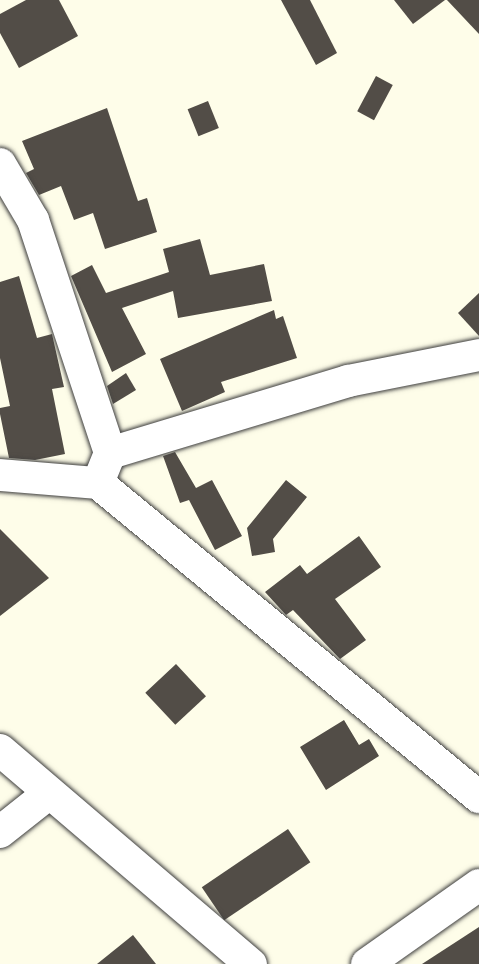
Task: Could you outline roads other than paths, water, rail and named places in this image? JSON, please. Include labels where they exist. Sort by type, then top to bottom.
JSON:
[{"type":"street","points":[[0,164],[33,220],[110,453],[98,483]]},
{"type":"street","points":[[110,453],[348,381],[479,355]]},
{"type":"street","points":[[0,475],[98,483],[479,797]]},
{"type":"street","points":[[0,750],[48,794],[250,964]]},
{"type":"street","points":[[0,832],[48,794]]},
{"type":"street","points":[[367,964],[479,885]]}]
